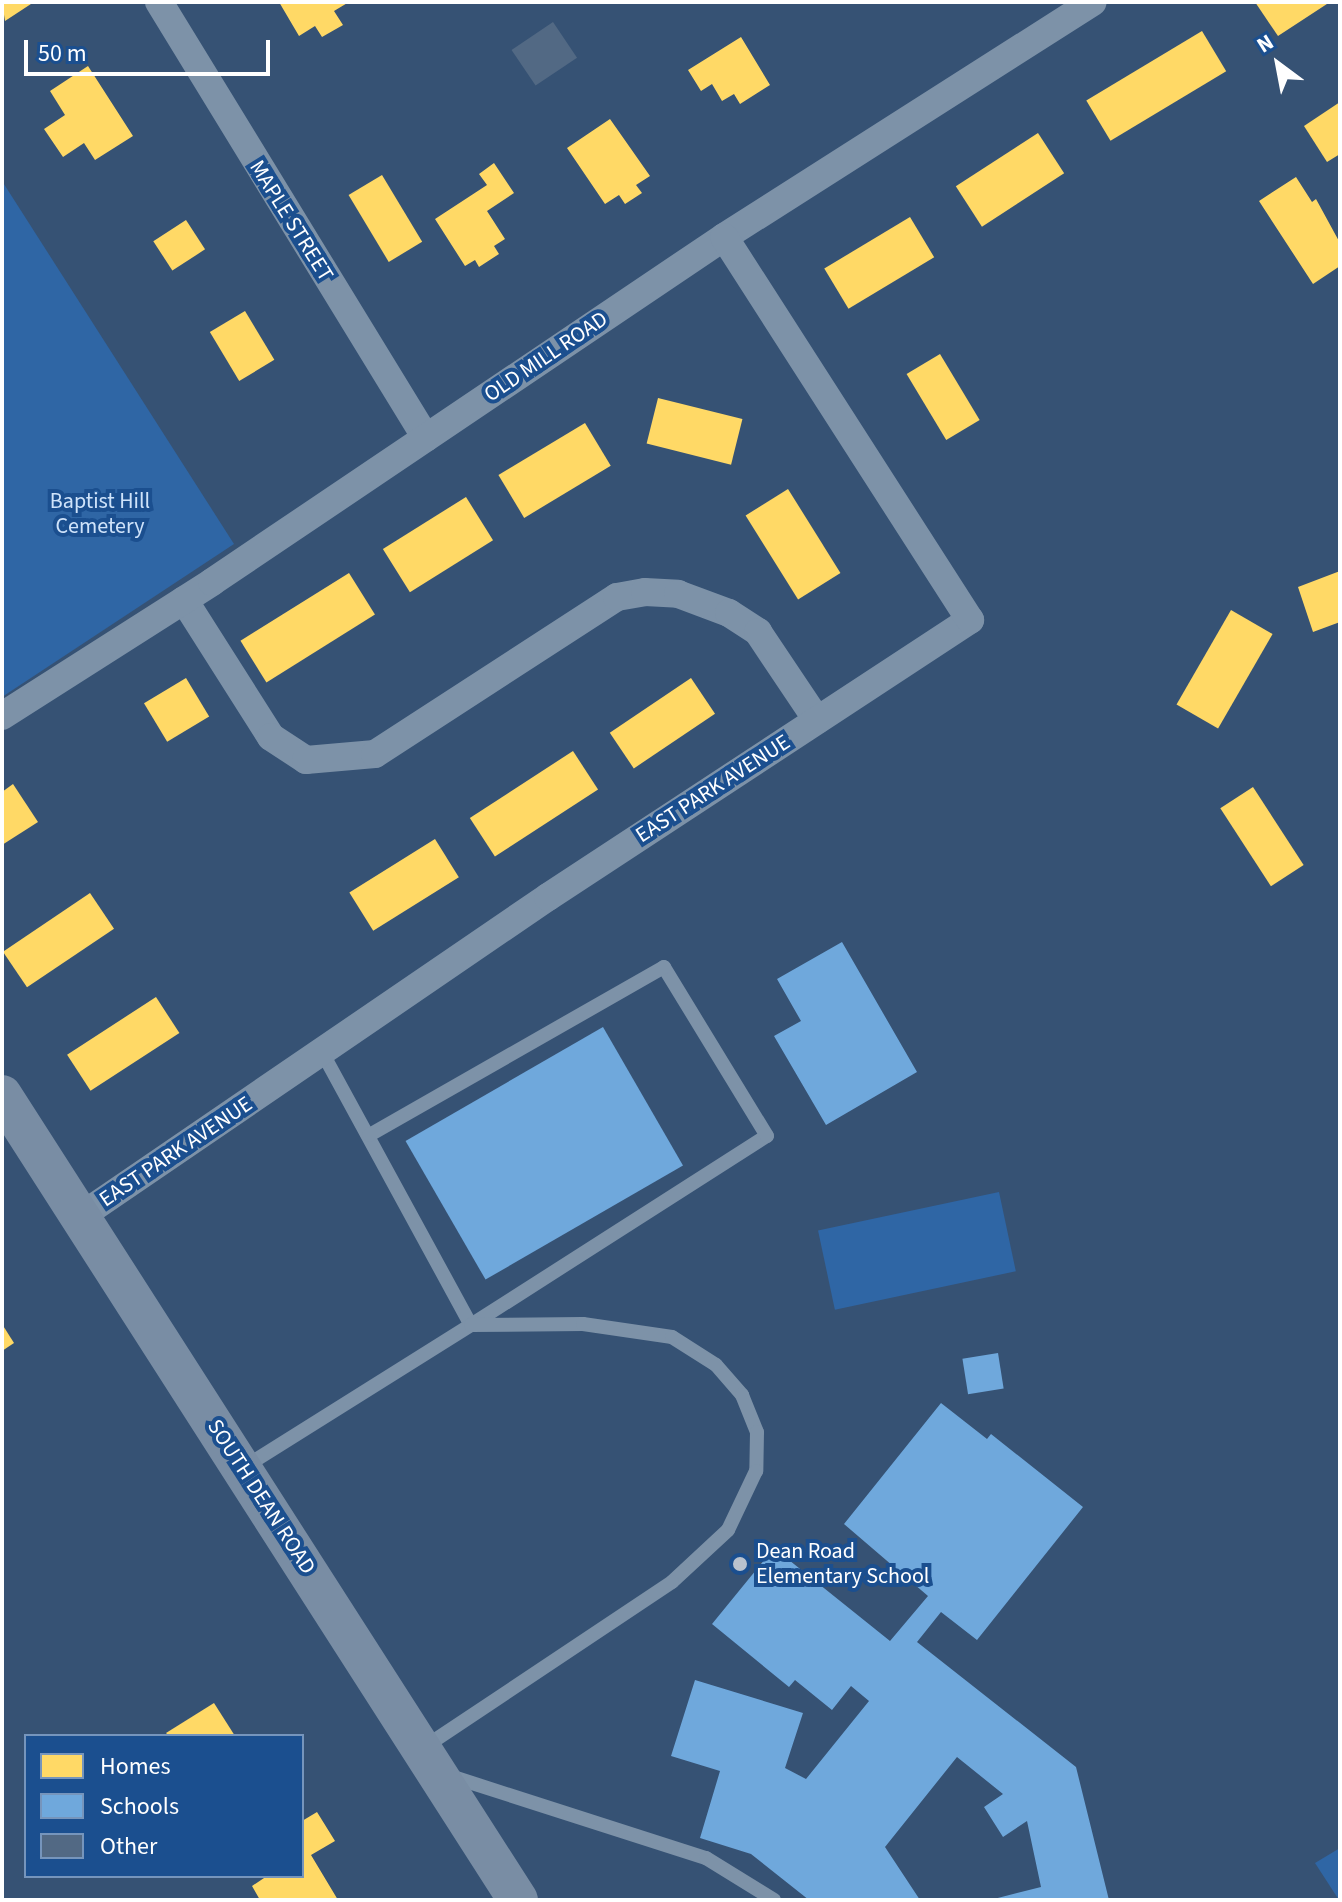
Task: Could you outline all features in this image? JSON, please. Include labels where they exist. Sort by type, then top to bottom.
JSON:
[{"type":"street","name":"MAPLE STREET","points":[[159,2],[426,438]]},
{"type":"street","name":"OLD MILL ROAD","points":[[2,716],[184,600],[724,237],[1093,2]]},
{"type":"street","name":"EAST PARK AVENUE","points":[[81,1216],[970,620],[724,237]]},
{"type":"street","points":[[184,600],[271,737],[306,760],[375,754],[617,597],[645,592],[678,594],[729,613],[758,632],[817,720]]},
{"type":"street","name":"SOUTH DEAN ROAD","points":[[2,1095],[518,1900]]},
{"type":"lane","points":[[242,1468],[767,1136],[664,967],[369,1135]]},
{"type":"lane","points":[[322,1052],[471,1325]]},
{"type":"lane","points":[[430,1760],[672,1582],[728,1530],[756,1471],[757,1432],[742,1395],[716,1365],[672,1337],[583,1324],[471,1325]]},
{"type":"lane","points":[[430,1760],[706,1858],[774,1900]]},
{"type":"green space","name":"Baptist Hill Cemetery","points":[[2,181],[234,544],[2,697]]},
{"type":"green space","points":[[999,1192],[1016,1271],[835,1310],[818,1230]]},
{"type":"green space","points":[[1340,1848],[1340,1900],[1339,1900],[1315,1863]]},
{"type":"building: Homes","points":[[2,2],[34,2],[5,21]]},
{"type":"building: Homes","points":[[279,2],[349,2],[334,11],[343,25],[322,37],[315,26],[299,36]]},
{"type":"building: Homes","points":[[1255,2],[1330,2],[1278,36]]},
{"type":"building: Homes","points":[[1202,31],[1226,71],[1110,141],[1086,101]]},
{"type":"building: Homes","points":[[741,37],[770,85],[740,104],[734,94],[722,101],[712,84],[701,91],[688,70]]},
{"type":"building: Homes","points":[[88,66],[133,136],[95,160],[84,143],[63,157],[44,129],[65,115],[50,91]]},
{"type":"building: Homes","points":[[1340,102],[1340,154],[1327,162],[1304,126]]},
{"type":"building: Homes","points":[[610,119],[650,176],[636,185],[642,193],[625,204],[619,195],[605,204],[567,148]]},
{"type":"building: Homes","points":[[1038,133],[1064,173],[982,227],[956,186]]},
{"type":"building: Homes","points":[[494,163],[514,193],[487,211],[505,239],[494,246],[499,254],[479,267],[475,260],[465,266],[435,219],[487,185],[479,174]]},
{"type":"building: Homes","points":[[382,175],[422,242],[389,262],[349,195]]},
{"type":"building: Homes","points":[[1296,177],[1312,202],[1316,199],[1340,243],[1340,266],[1313,284],[1259,201]]},
{"type":"building: Homes","points":[[910,217],[934,257],[848,309],[824,269]]},
{"type":"building: Homes","points":[[186,220],[205,249],[172,271],[153,241]]},
{"type":"building: Homes","points":[[245,311],[274,360],[239,381],[210,332]]},
{"type":"building: Homes","points":[[940,354],[980,420],[946,440],[907,374]]},
{"type":"building: Homes","points":[[658,398],[742,419],[731,465],[647,444]]},
{"type":"building: Homes","points":[[585,423],[611,466],[524,518],[498,475]]},
{"type":"building: Homes","points":[[788,489],[840,573],[798,599],[746,515]]},
{"type":"building: Homes","points":[[466,497],[493,540],[410,592],[383,549]]},
{"type":"building: Homes","points":[[1340,571],[1340,622],[1313,632],[1298,587]]},
{"type":"building: Homes","points":[[349,573],[375,615],[266,682],[240,641]]},
{"type":"building: Homes","points":[[1231,610],[1273,634],[1218,728],[1176,704]]},
{"type":"building: Homes","points":[[186,678],[209,717],[167,742],[144,703]]},
{"type":"building: Homes","points":[[691,678],[715,714],[634,768],[610,733]]},
{"type":"building: Homes","points":[[573,751],[598,790],[495,857],[470,818]]},
{"type":"building: Homes","points":[[13,784],[38,822],[2,845],[2,792]]},
{"type":"building: Homes","points":[[1253,787],[1304,865],[1271,886],[1220,808]]},
{"type":"building: Homes","points":[[435,839],[459,877],[373,931],[349,893]]},
{"type":"building: Homes","points":[[90,893],[114,929],[27,987],[3,952]]},
{"type":"building: Homes","points":[[156,997],[179,1033],[91,1091],[67,1055]]},
{"type":"building: Homes","points":[[2,1324],[14,1343],[2,1351]]},
{"type":"building: Homes","points":[[214,1703],[234,1734],[167,1734]]},
{"type":"building: Homes","points":[[317,1812],[335,1841],[311,1855],[338,1900],[260,1900],[252,1886],[264,1878],[304,1878],[304,1820]]},
{"type":"building: Schools","points":[[842,942],[917,1072],[826,1125],[774,1036],[801,1021],[777,979]]},
{"type":"building: Schools","points":[[603,1027],[683,1166],[486,1280],[406,1141]]},
{"type":"building: Schools","points":[[998,1353],[1004,1389],[968,1394],[962,1359]]},
{"type":"building: Schools","name":"Dean Road Elementary School","points":[[941,1403],[987,1439],[991,1434],[1083,1507],[977,1640],[941,1612],[917,1642],[1076,1767],[1109,1900],[990,1900],[1041,1887],[1027,1821],[1003,1837],[984,1807],[1003,1794],[957,1757],[885,1847],[920,1900],[809,1900],[751,1854],[700,1838],[720,1771],[671,1756],[695,1680],[803,1713],[785,1768],[806,1779],[869,1701],[851,1686],[832,1710],[795,1680],[789,1687],[712,1624],[774,1548],[890,1641],[928,1596],[844,1524]]},
{"type":"building: Other","points":[[553,22],[577,58],[536,86],[512,50]]},
{"type":"place","name":"Dean Road Elementary School","points":[[740,1564]]}]
